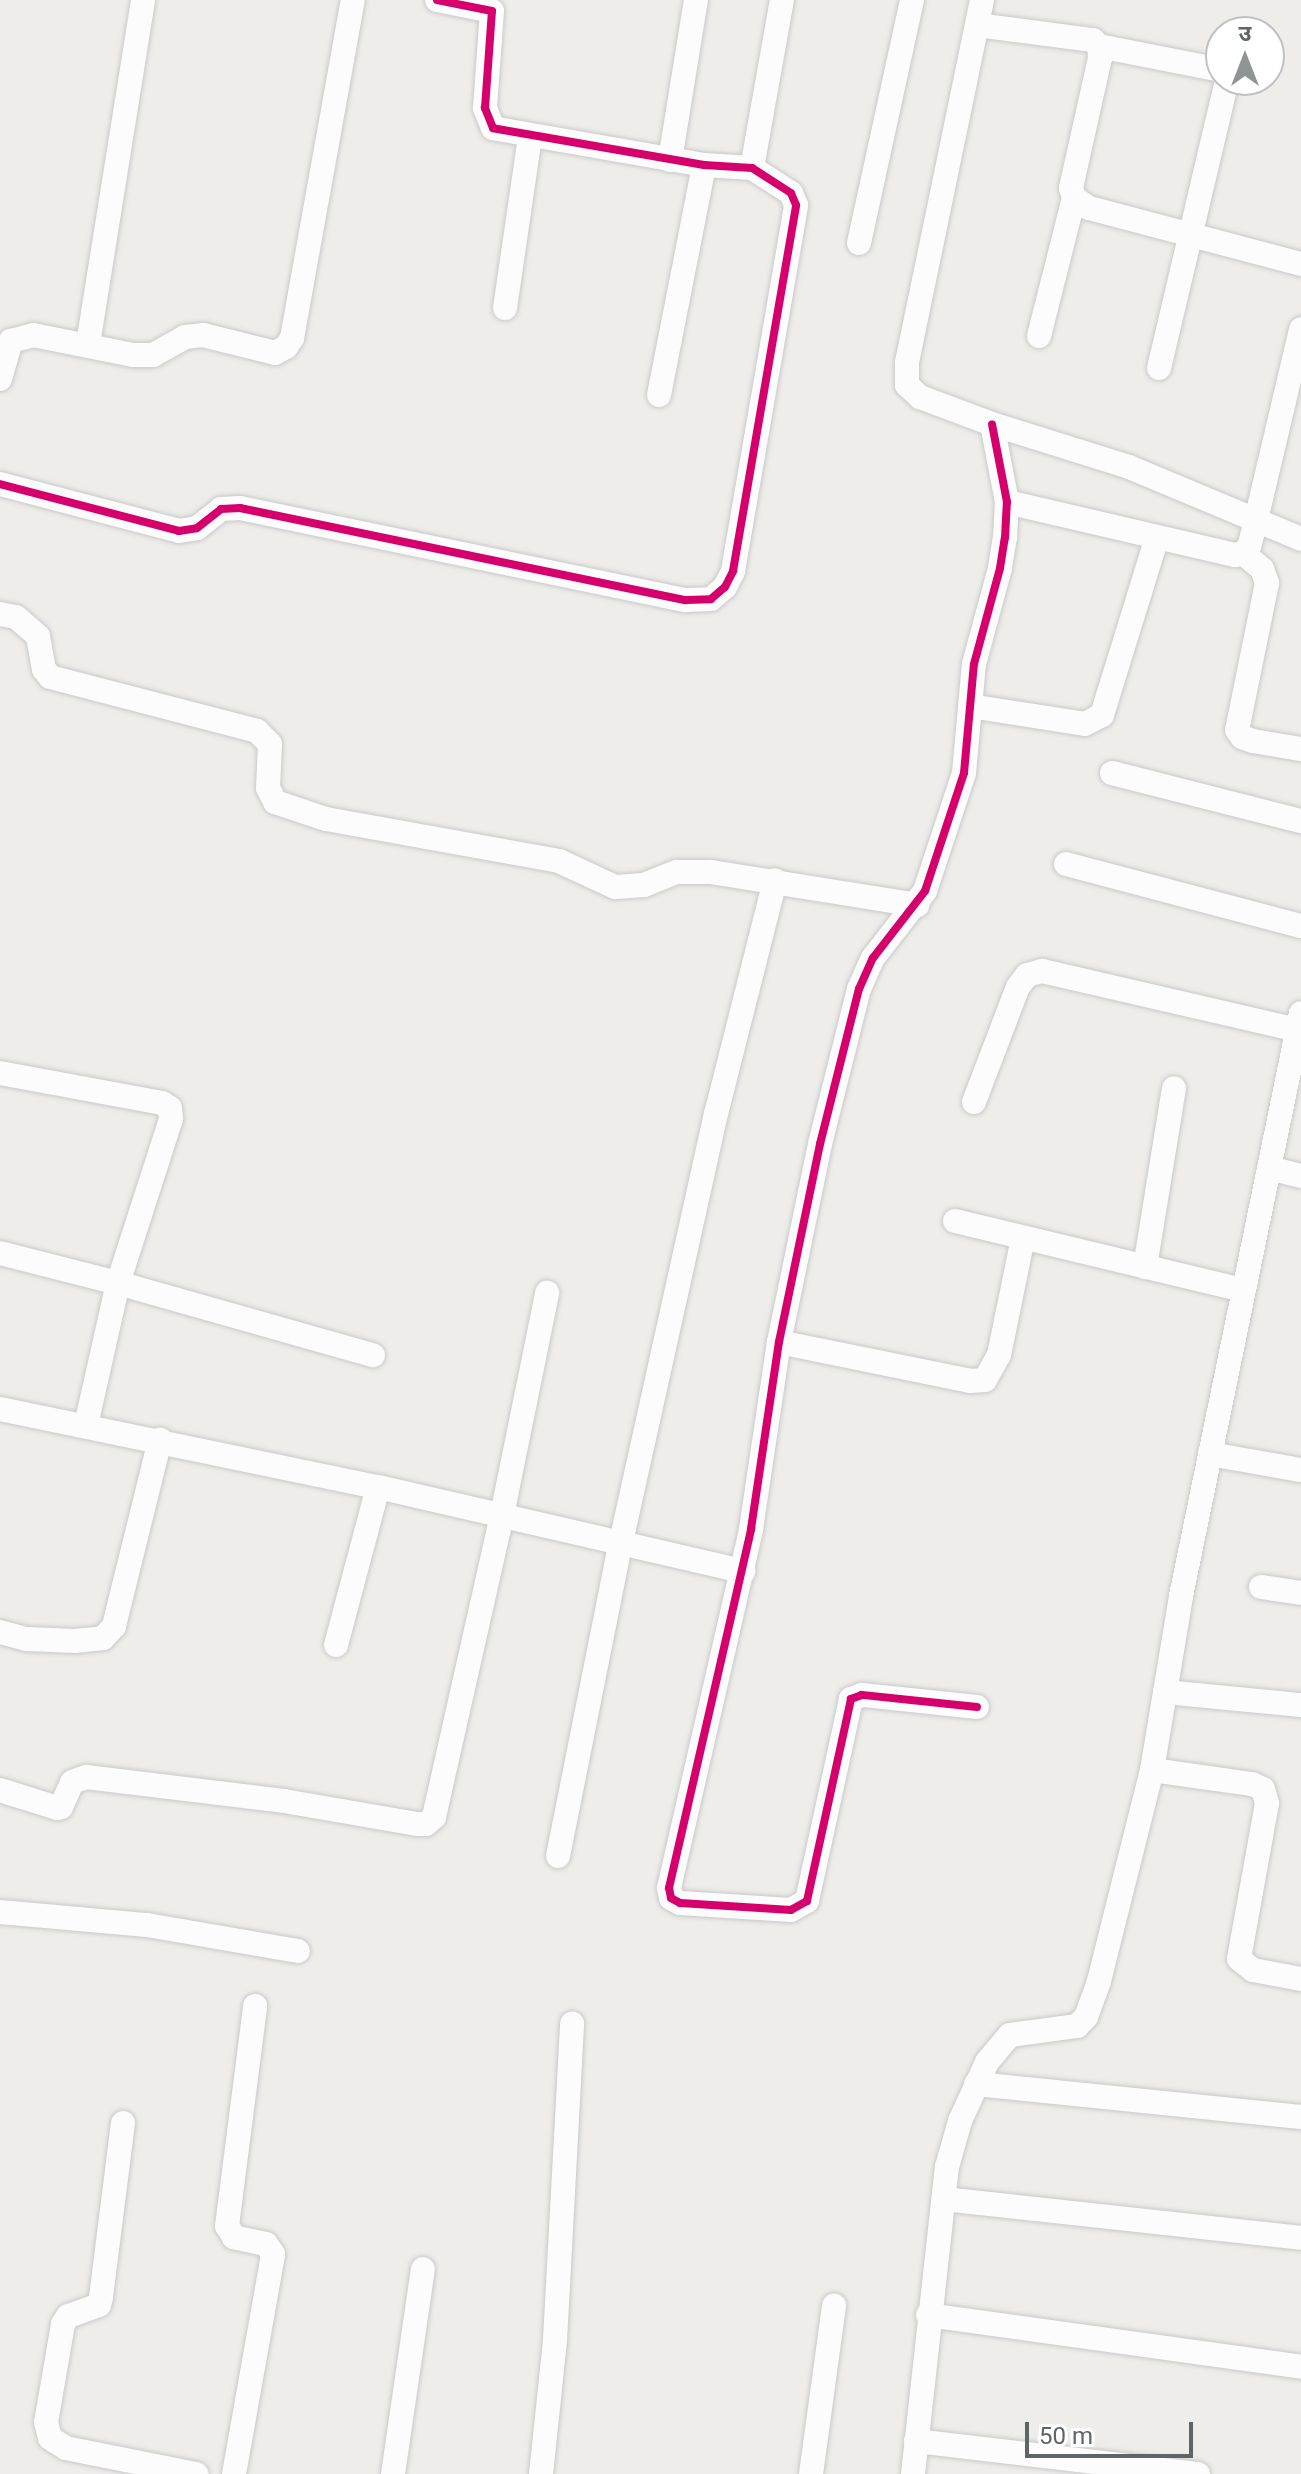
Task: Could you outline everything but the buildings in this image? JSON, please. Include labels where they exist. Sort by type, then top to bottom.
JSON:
[{"type":"street","points":[[88,344],[143,0]]},
{"type":"street","points":[[0,379],[11,341],[33,335],[133,355],[153,355],[185,337],[203,335],[275,353],[286,347],[292,338],[353,0]]},
{"type":"street","points":[[0,484],[179,531],[197,528],[221,509],[240,508],[686,600],[711,599],[725,587],[733,571],[796,205],[791,193],[752,168],[670,160],[493,128],[486,119],[492,5],[437,0]]},
{"type":"street","points":[[670,160],[696,0]]},
{"type":"street","points":[[752,168],[782,0]]},
{"type":"street","points":[[859,243],[912,0]]},
{"type":"street","points":[[982,0],[906,373],[912,393],[992,424],[1129,467],[1301,539]]},
{"type":"street","points":[[977,25],[1093,40],[1099,46],[1205,67]]},
{"type":"street","points":[[1039,336],[1074,198],[1071,188],[1100,58],[1099,46]]},
{"type":"street","points":[[1159,368],[1223,96]]},
{"type":"street","points":[[505,308],[530,137]]},
{"type":"street","points":[[659,395],[704,165]]},
{"type":"street","points":[[1074,198],[1089,208],[1301,264]]},
{"type":"street","points":[[1007,502],[1235,555],[1243,553],[1249,547],[1256,520],[1301,329]]},
{"type":"street","points":[[977,1707],[862,1695],[851,1699],[807,1901],[791,1910],[680,1903],[671,1898],[669,1888],[743,1571],[779,1342],[820,1144],[859,989],[873,958],[925,891],[964,773],[980,636],[1000,568],[1007,502],[992,424]]},
{"type":"street","points":[[970,706],[1085,724],[1102,715],[1157,537]]},
{"type":"street","points":[[1243,553],[1262,569],[1267,583],[1236,718],[1237,730],[1242,737],[1253,741],[1301,749]]},
{"type":"street","points":[[0,614],[16,617],[38,636],[44,669],[50,677],[257,731],[270,744],[268,788],[275,802],[326,819],[559,861],[615,887],[644,885],[677,872],[711,872],[917,905]]},
{"type":"street","points":[[1112,773],[1301,821]]},
{"type":"street","points":[[1066,864],[1301,926]]},
{"type":"street","points":[[558,1856],[621,1542],[716,1114],[775,880]]},
{"type":"street","points":[[913,2474],[928,2315],[947,2167],[976,2084],[987,2062],[1010,2035],[1030,2029],[1077,2026],[1086,2017],[1099,1981],[1152,1770],[1242,1290],[1298,1034],[1042,971],[1027,975],[1018,987],[974,1102]]},
{"type":"street","points":[[0,1073],[162,1103],[170,1108],[171,1119],[118,1283],[86,1425]]},
{"type":"street","points":[[1145,1267],[1174,1088]]},
{"type":"street","points":[[1269,1168],[1301,1176]]},
{"type":"street","points":[[955,1221],[1242,1290]]},
{"type":"street","points":[[779,1342],[970,1381],[985,1380],[999,1355],[1023,1238]]},
{"type":"street","points":[[0,1253],[373,1355]]},
{"type":"street","points":[[0,1790],[57,1808],[61,1807],[72,1782],[86,1777],[284,1801],[426,1824],[438,1806],[547,1293]]},
{"type":"street","points":[[0,1409],[378,1487],[743,1571]]},
{"type":"street","points":[[0,1632],[27,1639],[75,1641],[103,1638],[114,1626],[160,1440]]},
{"type":"street","points":[[1210,1454],[1301,1470]]},
{"type":"street","points":[[336,1645],[378,1487]]},
{"type":"street","points":[[1261,1587],[1301,1593]]},
{"type":"street","points":[[1165,1692],[1301,1705]]},
{"type":"street","points":[[1152,1770],[1252,1784],[1263,1789],[1267,1803],[1239,1959],[1253,1970],[1301,1979]]},
{"type":"street","points":[[0,1912],[147,1925],[298,1951]]},
{"type":"street","points":[[234,2474],[273,2254],[266,2244],[234,2237],[227,2226],[255,2006]]},
{"type":"street","points":[[541,2474],[555,2340],[572,2023]]},
{"type":"street","points":[[976,2084],[1301,2117]]},
{"type":"street","points":[[123,2123],[99,2305],[68,2316],[63,2324],[46,2422],[50,2438],[66,2448],[196,2474]]},
{"type":"street","points":[[944,2199],[1301,2238]]},
{"type":"street","points":[[393,2474],[423,2269]]},
{"type":"street","points":[[811,2474],[834,2306]]},
{"type":"street","points":[[928,2315],[1301,2367]]},
{"type":"street","points":[[916,2441],[1198,2474]]},
{"type":"cycle path","points":[[0,484],[179,531],[197,528],[221,509],[240,508],[686,600],[711,599],[725,587],[733,571],[796,205],[791,193],[752,168],[704,165],[493,128],[485,108],[492,11],[437,0]]},
{"type":"cycle path","points":[[977,1707],[862,1695],[851,1699],[807,1901],[791,1910],[680,1903],[671,1898],[669,1888],[751,1529],[779,1342],[820,1144],[859,989],[873,958],[925,891],[964,773],[974,664],[1005,538],[1007,502],[992,424]]}]
